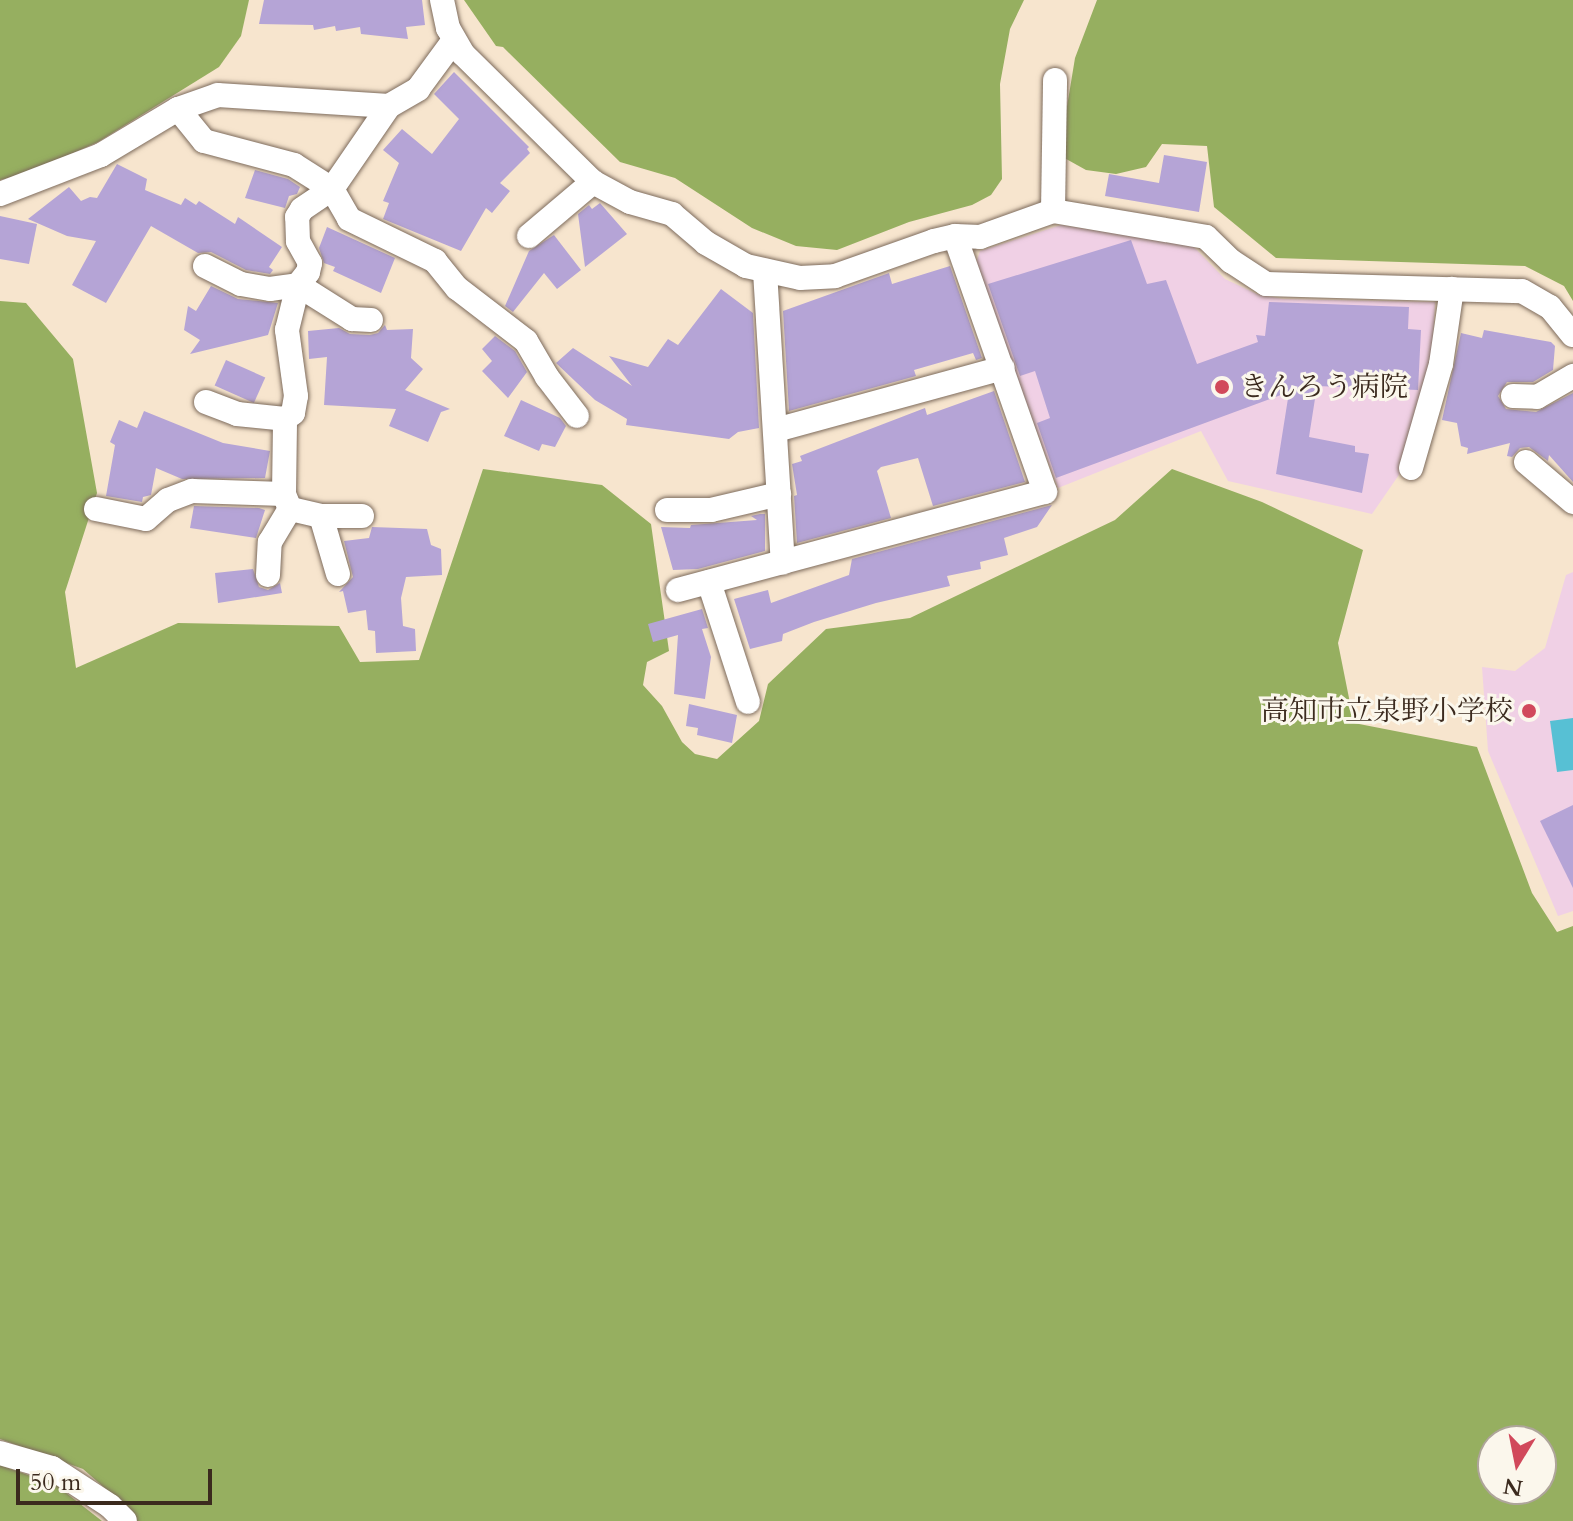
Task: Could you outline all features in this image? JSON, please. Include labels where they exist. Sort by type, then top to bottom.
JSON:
[{"type":"street","points":[[442,0],[454,40],[480,74],[593,182],[630,202],[672,214],[718,251],[765,271],[800,278],[835,276],[955,236],[980,237],[1053,211],[1206,237],[1231,261],[1266,284],[1522,291],[1536,296],[1573,335]]},
{"type":"street","points":[[206,402],[237,414],[285,419],[293,413],[296,396],[287,330],[298,285],[308,272],[310,263],[298,241],[297,217],[302,209],[332,189],[389,106],[418,89],[454,40]]},
{"type":"street","points":[[1053,211],[1055,80]]},
{"type":"street","points":[[0,194],[101,155],[178,109],[218,95],[389,106]]},
{"type":"street","points":[[178,109],[204,141],[294,165],[332,189],[349,219],[435,261],[457,288],[526,341],[547,377],[577,416]]},
{"type":"street","points":[[529,236],[593,182]]},
{"type":"street","points":[[678,590],[1045,492],[955,236]]},
{"type":"street","points":[[205,266],[241,284],[270,289],[298,285],[352,319],[371,320]]},
{"type":"street","points":[[765,271],[783,562]]},
{"type":"street","points":[[1411,468],[1441,364],[1452,289]]},
{"type":"street","points":[[776,430],[1003,368]]},
{"type":"street","points":[[1513,396],[1537,397],[1573,376]]},
{"type":"street","points":[[268,575],[270,542],[287,501],[285,419]]},
{"type":"street","points":[[1526,462],[1573,502]]},
{"type":"street","points":[[96,509],[146,519],[168,500],[192,491],[287,501],[321,516],[362,516]]},
{"type":"street","points":[[667,510],[711,510],[779,494]]},
{"type":"street","points":[[321,516],[338,574]]},
{"type":"street","points":[[709,582],[748,702]]},
{"type":"street","points":[[0,1453],[52,1468],[110,1506],[125,1521]]},
{"type":"shaded area","name":"きんろう病院","points":[[1061,225],[1192,245],[1225,279],[1257,294],[1283,299],[1435,302],[1432,365],[1415,409],[1403,469],[1372,514],[1228,481],[1201,431],[1058,488],[975,266],[980,251]]},
{"type":"shaded area","name":"高知市立泉野小学校","points":[[1573,572],[1573,911],[1558,916],[1488,751],[1482,667],[1515,671],[1545,648],[1566,575]]},
{"type":"green space","points":[[0,0],[249,0],[241,36],[219,67],[98,142],[28,173],[0,180]]},
{"type":"green space","points":[[464,0],[1024,0],[1010,29],[1000,84],[1002,179],[991,195],[972,205],[909,222],[837,250],[796,246],[752,228],[675,178],[620,162],[503,47],[496,46]]},
{"type":"green space","points":[[1097,0],[1573,0],[1573,301],[1564,286],[1525,266],[1276,258],[1214,207],[1207,146],[1162,144],[1146,167],[1116,174],[1086,170],[1059,155],[1075,58]]},
{"type":"green space","points":[[0,301],[26,303],[73,359],[97,493],[65,592],[76,668],[178,623],[339,626],[360,662],[419,660],[483,469],[602,485],[651,524],[669,651],[647,662],[643,685],[662,706],[682,742],[695,754],[717,759],[759,721],[768,684],[826,629],[910,618],[1115,520],[1172,469],[1262,502],[1363,550],[1338,643],[1354,723],[1477,747],[1532,893],[1557,932],[1573,926],[1573,1521],[136,1521],[122,1503],[83,1469],[0,1439]]},
{"type":"green space","points":[[0,1465],[56,1485],[102,1521],[0,1521]]},
{"type":"water","points":[[1573,718],[1573,770],[1557,772],[1550,721]]},
{"type":"building","points":[[264,0],[422,0],[425,25],[406,27],[408,39],[361,34],[360,27],[336,31],[335,26],[314,30],[313,25],[259,24]]},
{"type":"building","points":[[454,72],[529,147],[530,153],[500,183],[510,191],[492,213],[486,208],[461,251],[383,219],[389,203],[383,201],[399,163],[383,150],[402,129],[432,154],[459,119],[434,94]]},
{"type":"building","points":[[1164,155],[1207,162],[1199,212],[1105,196],[1109,174],[1159,183]]},
{"type":"building","points":[[117,164],[147,179],[145,190],[181,205],[185,198],[196,205],[199,201],[235,224],[238,217],[282,247],[269,267],[273,270],[270,274],[246,270],[211,252],[198,253],[151,226],[106,303],[72,285],[96,241],[67,236],[28,219],[69,187],[81,201],[97,198]]},
{"type":"building","points":[[255,170],[288,179],[300,187],[297,194],[289,196],[285,208],[245,198]]},
{"type":"building","points":[[600,203],[627,234],[585,267],[578,214],[589,205],[592,209]]},
{"type":"building","points":[[0,216],[37,224],[29,264],[0,259]]},
{"type":"building","points":[[327,227],[395,258],[381,293],[333,271],[335,267],[324,263],[319,248]]},
{"type":"building","points":[[554,235],[581,270],[557,289],[544,273],[513,312],[505,306],[529,251]]},
{"type":"building","name":"きんろう病院","points":[[1131,240],[1147,284],[1166,280],[1197,364],[1258,342],[1256,335],[1265,336],[1269,302],[1409,307],[1408,329],[1421,330],[1418,390],[1317,386],[1309,437],[1355,446],[1355,452],[1369,454],[1362,493],[1276,474],[1289,392],[1056,478],[1037,423],[1050,418],[1035,371],[1020,376],[988,284]]},
{"type":"building","points":[[950,266],[982,358],[976,360],[973,353],[914,370],[916,376],[789,411],[783,311],[889,273],[892,284]]},
{"type":"building","points":[[211,286],[238,299],[278,303],[268,335],[190,354],[200,340],[184,330],[188,306],[196,311]]},
{"type":"building","points":[[721,289],[753,313],[759,428],[738,432],[729,439],[626,425],[627,419],[595,400],[556,363],[573,348],[632,386],[609,356],[648,367],[668,339],[678,345]]},
{"type":"building","points":[[385,325],[387,330],[413,329],[411,358],[423,369],[405,390],[450,409],[441,412],[428,442],[389,426],[396,409],[324,405],[327,357],[309,359],[308,331],[339,328],[350,334],[370,335],[378,333]]},
{"type":"building","points":[[1484,330],[1551,342],[1555,346],[1553,370],[1533,382],[1507,382],[1498,396],[1506,409],[1536,412],[1573,393],[1573,482],[1549,455],[1548,461],[1529,447],[1520,448],[1512,457],[1507,456],[1510,443],[1467,454],[1468,448],[1461,446],[1457,423],[1442,420],[1461,333],[1482,338]]},
{"type":"building","points":[[495,336],[515,351],[527,372],[508,398],[482,371],[492,361],[482,349]]},
{"type":"building","points":[[226,360],[265,377],[254,403],[215,386]]},
{"type":"building","points":[[994,391],[1025,482],[933,506],[918,458],[881,467],[877,471],[891,518],[797,543],[794,496],[797,495],[792,464],[802,461],[800,456],[925,408],[927,415]]},
{"type":"building","points":[[521,400],[560,418],[566,426],[555,447],[542,444],[539,451],[504,436]]},
{"type":"building","points":[[144,411],[223,443],[270,451],[265,478],[182,479],[156,468],[151,495],[143,497],[142,502],[106,496],[115,445],[110,442],[119,420],[137,428]]},
{"type":"building","points":[[1052,505],[1037,527],[1004,538],[1008,555],[980,562],[981,569],[947,576],[950,586],[876,603],[814,622],[783,634],[782,641],[750,649],[734,599],[768,590],[771,603],[849,575],[852,559]]},
{"type":"building","points":[[194,506],[265,510],[256,538],[190,528]]},
{"type":"building","points":[[765,514],[765,551],[698,569],[673,570],[661,527],[690,528],[691,525],[757,520],[751,516]]},
{"type":"building","points":[[372,527],[427,529],[431,545],[441,549],[442,575],[406,577],[401,598],[403,626],[415,629],[416,651],[376,653],[375,631],[368,630],[366,610],[348,613],[343,591],[339,592],[353,577],[344,541],[369,538]]},
{"type":"building","points":[[253,569],[259,587],[268,590],[280,583],[282,593],[218,603],[215,573]]},
{"type":"building","points":[[702,609],[708,628],[702,629],[711,657],[705,699],[674,694],[678,635],[653,642],[648,624]]},
{"type":"building","points":[[689,704],[737,715],[732,743],[697,735],[698,728],[686,726]]},
{"type":"building","points":[[1573,805],[1573,888],[1540,821]]},
{"type":"place","name":"きんろう病院","points":[[1222,387]]},
{"type":"place","name":"高知市立泉野小学校","points":[[1529,711]]}]
